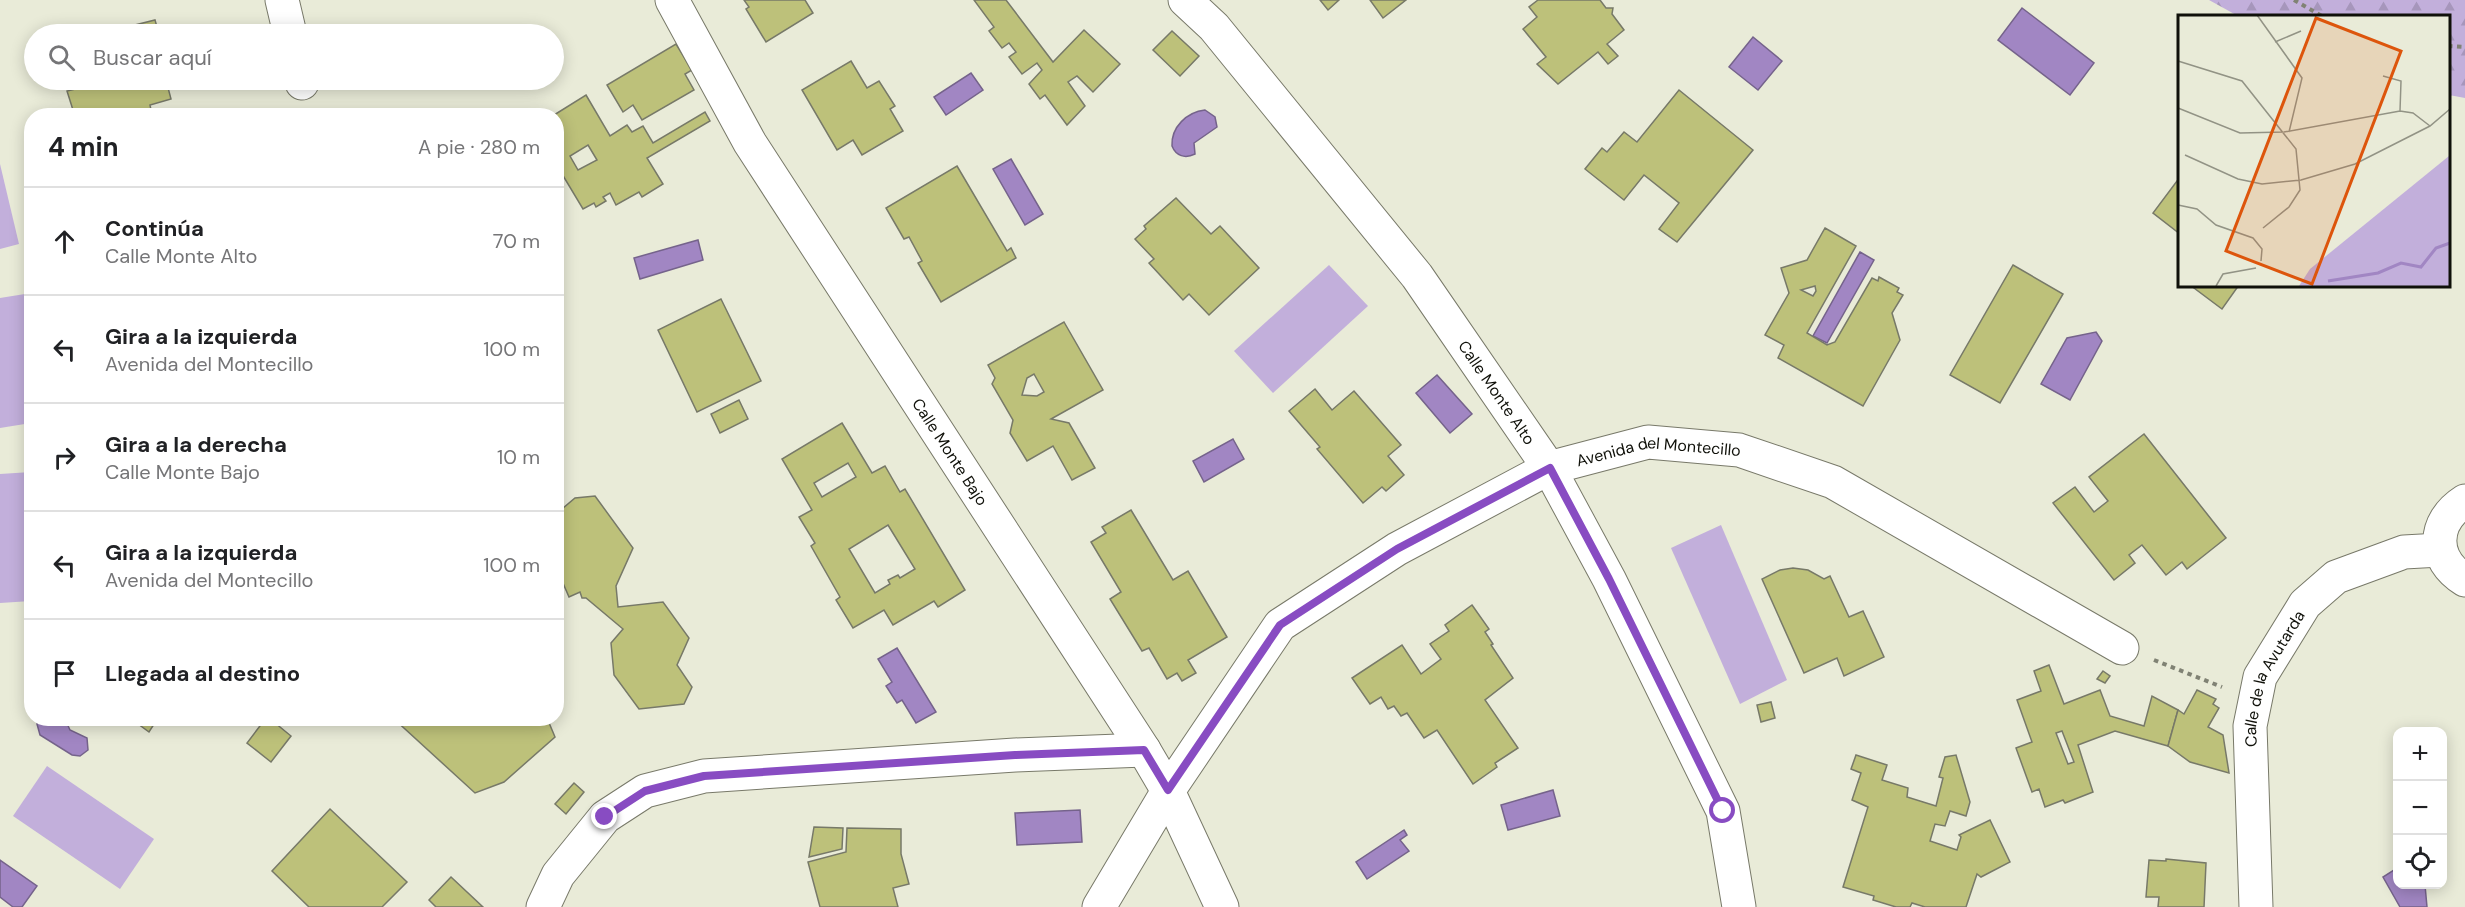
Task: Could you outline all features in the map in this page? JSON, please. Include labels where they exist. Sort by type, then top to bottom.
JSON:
[{"type":"street","points":[[282,0],[288,24]]},
{"type":"street","name":"Calle Monte Bajo","points":[[672,0],[750,143],[1144,750],[1168,790],[1222,907]]},
{"type":"street","name":"Calle Monte Alto","points":[[1185,0],[1214,27],[1417,276],[1550,468],[1609,579],[1723,811],[1738,907]]},
{"type":"street","name":"Avenida del Montecillo","points":[[1099,907],[1168,790],[1280,625],[1397,549],[1550,468],[1648,442],[1739,450],[1833,482],[2122,648]]},
{"type":"street","points":[[2465,501],[2449,513],[2440,530],[2440,550],[2445,562],[2465,580]]},
{"type":"street","name":"Calle de la Avutarda","points":[[2256,907],[2250,726],[2260,677],[2304,604],[2336,577],[2404,552],[2440,550]]},
{"type":"street","points":[[543,907],[558,875],[605,817],[645,791],[704,776],[1015,755],[1144,750]]},
{"type":"path","points":[[2294,0],[2320,15]]},
{"type":"path","points":[[2450,46],[2465,47]]},
{"type":"path","points":[[2122,648],[2254,700]]},
{"type":"green space","points":[[2209,0],[2465,0],[2465,98],[2450,95],[2450,15],[2236,15]]},
{"type":"green space","points":[[0,164],[19,244],[0,249]]},
{"type":"green space","points":[[1329,265],[1368,306],[1273,393],[1234,351]]},
{"type":"green space","points":[[24,294],[24,424],[0,428],[0,298]]},
{"type":"green space","points":[[24,472],[24,601],[0,603],[0,474]]},
{"type":"green space","points":[[1721,525],[1787,680],[1740,704],[1671,548]]},
{"type":"green space","points":[[47,766],[154,839],[120,889],[13,816]]},
{"type":"shaded area","points":[[2022,8],[2094,63],[2070,95],[1998,40]]},
{"type":"shaded area","points":[[1753,37],[1782,61],[1758,90],[1729,67]]},
{"type":"shaded area","points":[[971,73],[983,90],[946,115],[934,97]]},
{"type":"shaded area","points":[[1205,110],[1215,117],[1217,127],[1194,143],[1195,154],[1184,156],[1178,154],[1172,146],[1177,127],[1186,117]]},
{"type":"shaded area","points":[[1011,159],[1043,214],[1025,225],[993,169]]},
{"type":"shaded area","points":[[698,240],[703,260],[640,279],[634,258]]},
{"type":"shaded area","points":[[1860,252],[1874,260],[1827,343],[1813,336]]},
{"type":"shaded area","points":[[2096,332],[2102,341],[2070,400],[2041,384],[2067,338]]},
{"type":"shaded area","points":[[1437,375],[1472,414],[1450,433],[1416,393]]},
{"type":"shaded area","points":[[1233,439],[1244,459],[1204,482],[1193,461]]},
{"type":"shaded area","points":[[897,648],[936,712],[916,723],[902,700],[897,703],[886,686],[892,682],[878,659]]},
{"type":"shaded area","points":[[38,726],[68,726],[70,730],[87,738],[88,750],[80,756],[72,755],[40,735]]},
{"type":"shaded area","points":[[1553,790],[1560,816],[1508,830],[1501,805]]},
{"type":"shaded area","points":[[1080,810],[1082,842],[1017,845],[1015,813]]},
{"type":"shaded area","points":[[1404,830],[1407,835],[1400,840],[1409,851],[1367,879],[1356,862]]},
{"type":"shaded area","points":[[0,860],[37,886],[22,907],[13,907],[0,897]]},
{"type":"shaded area","points":[[2393,871],[2393,889],[2425,889],[2427,907],[2400,907],[2383,877]]},
{"type":"building","points":[[744,0],[805,0],[813,13],[766,42],[746,9],[749,7]]},
{"type":"building","points":[[974,0],[1006,0],[1053,62],[1084,30],[1120,64],[1093,92],[1077,76],[1068,82],[1085,106],[1067,125],[1045,95],[1040,99],[1029,84],[1042,70],[1037,63],[1022,74],[1009,57],[1016,52],[1009,43],[1002,48],[989,31],[994,27]]},
{"type":"building","points":[[1320,0],[1339,0],[1328,10]]},
{"type":"building","points":[[1370,0],[1406,0],[1383,18]]},
{"type":"building","points":[[1538,0],[1600,0],[1606,8],[1613,8],[1612,14],[1624,30],[1607,44],[1618,56],[1608,64],[1598,52],[1558,84],[1537,64],[1546,57],[1523,29],[1537,17],[1529,7]]},
{"type":"building","points":[[155,20],[156,24],[139,24]]},
{"type":"building","points":[[1172,31],[1199,56],[1180,76],[1153,50]]},
{"type":"building","points":[[676,44],[692,70],[685,74],[694,90],[642,120],[633,105],[623,112],[607,85]]},
{"type":"building","points":[[851,61],[867,88],[879,81],[895,106],[890,109],[903,131],[862,155],[853,140],[837,150],[802,90]]},
{"type":"building","points":[[169,90],[171,99],[150,105],[151,108],[72,108],[67,91]]},
{"type":"building","points":[[1679,90],[1753,150],[1677,242],[1659,229],[1679,203],[1644,175],[1624,200],[1585,169],[1602,148],[1607,152],[1624,132],[1637,142]]},
{"type":"building","points":[[586,95],[610,136],[627,125],[632,132],[643,126],[653,143],[705,112],[710,121],[647,158],[663,184],[642,197],[639,192],[616,205],[610,193],[603,197],[606,201],[596,207],[594,203],[583,209],[564,177],[564,109]],"holes":[[[588,145],[597,160],[578,170],[570,156]]]},
{"type":"building","points":[[957,166],[1007,251],[1011,248],[1016,258],[941,302],[918,263],[922,261],[909,237],[904,239],[886,208]]},
{"type":"building","points":[[2178,180],[2178,232],[2153,213]]},
{"type":"building","points":[[1176,198],[1211,234],[1220,226],[1259,268],[1209,315],[1189,294],[1183,300],[1149,263],[1154,259],[1135,239],[1146,229],[1144,226]]},
{"type":"building","points":[[1825,228],[1856,246],[1807,333],[1827,345],[1835,342],[1872,278],[1878,281],[1879,277],[1899,288],[1897,292],[1903,295],[1892,313],[1900,340],[1863,406],[1778,358],[1784,345],[1765,335],[1789,293],[1781,268],[1807,260]],"holes":[[[1815,286],[1816,291],[1813,296],[1801,290]]]},
{"type":"building","points":[[2013,265],[2063,294],[2000,403],[1950,375]]},
{"type":"building","points":[[2191,286],[2238,286],[2222,309]]},
{"type":"building","points":[[721,299],[761,381],[697,412],[658,330]]},
{"type":"building","points":[[1064,322],[1103,390],[1051,419],[1069,423],[1095,468],[1072,480],[1053,446],[1027,461],[1010,433],[1013,420],[992,384],[995,378],[988,365]],"holes":[[[1034,374],[1044,392],[1037,396],[1022,395],[1027,378]]]},
{"type":"building","points":[[1315,389],[1332,410],[1354,391],[1401,445],[1388,456],[1404,475],[1386,491],[1382,487],[1363,503],[1317,449],[1320,447],[1289,411]]},
{"type":"building","points":[[739,400],[748,419],[720,433],[711,414]]},
{"type":"building","points":[[842,423],[872,473],[885,466],[900,492],[905,489],[965,590],[938,607],[934,601],[893,625],[884,610],[853,628],[836,600],[840,597],[811,546],[815,543],[799,517],[812,510],[782,459]],"holes":[[[848,463],[856,477],[822,497],[814,483]],[[888,525],[915,569],[900,578],[898,575],[888,580],[890,584],[875,593],[849,549]]]},
{"type":"building","points":[[2144,434],[2226,538],[2187,569],[2182,562],[2166,575],[2142,545],[2129,555],[2135,563],[2114,580],[2053,503],[2075,487],[2094,512],[2108,501],[2089,477]]},
{"type":"building","points":[[595,496],[633,548],[616,586],[618,607],[663,602],[689,638],[677,665],[692,687],[684,704],[639,709],[614,675],[611,643],[623,629],[586,598],[582,598],[580,592],[569,597],[564,585],[564,507],[575,498]]},
{"type":"building","points":[[1131,510],[1173,580],[1188,571],[1227,637],[1188,660],[1196,673],[1182,681],[1177,673],[1167,679],[1149,648],[1142,651],[1110,599],[1121,592],[1091,542],[1106,533],[1102,527]]},
{"type":"building","points":[[1793,568],[1808,570],[1824,579],[1830,576],[1849,617],[1863,611],[1884,657],[1844,676],[1837,658],[1804,673],[1762,579],[1780,570]]},
{"type":"building","points":[[1472,605],[1489,629],[1485,632],[1493,644],[1491,645],[1513,678],[1485,700],[1518,748],[1495,763],[1497,767],[1473,784],[1437,730],[1424,738],[1407,713],[1401,716],[1394,706],[1388,709],[1381,697],[1370,704],[1352,678],[1402,645],[1421,674],[1441,659],[1430,644],[1449,631],[1445,625]]},
{"type":"building","points":[[2049,665],[2064,704],[2100,690],[2110,716],[2144,726],[2152,696],[2178,710],[2168,746],[2115,731],[2078,745],[2093,792],[2065,803],[2063,800],[2045,807],[2039,789],[2032,792],[2016,748],[2032,742],[2017,700],[2041,691],[2034,671]],"holes":[[[2062,731],[2074,762],[2068,764],[2056,733]]]},
{"type":"building","points":[[2103,671],[2110,676],[2105,683],[2097,679]]},
{"type":"building","points":[[2197,690],[2216,699],[2213,704],[2219,708],[2208,727],[2223,735],[2229,773],[2190,762],[2168,746],[2178,710],[2184,714]]},
{"type":"building","points":[[1771,702],[1775,718],[1761,722],[1757,705]]},
{"type":"building","points":[[141,726],[153,726],[149,732]]},
{"type":"building","points":[[260,726],[279,726],[291,736],[271,762],[247,743]]},
{"type":"building","points":[[402,726],[550,726],[555,737],[504,782],[475,793]]},
{"type":"building","points":[[1856,755],[1887,765],[1882,780],[1908,788],[1907,797],[1936,806],[1943,778],[1939,777],[1945,757],[1956,755],[1970,802],[1966,816],[1950,811],[1945,826],[1935,824],[1930,841],[1957,850],[1961,837],[1959,835],[1990,820],[2010,862],[1981,877],[1977,874],[1966,907],[1925,907],[1912,903],[1910,907],[1896,907],[1873,900],[1874,896],[1843,887],[1868,807],[1852,800],[1861,773],[1851,769]]},
{"type":"building","points":[[574,783],[584,792],[566,814],[555,804]]},
{"type":"building","points":[[330,809],[407,882],[382,907],[309,907],[272,871]]},
{"type":"building","points":[[814,827],[843,828],[842,849],[809,857]]},
{"type":"building","points":[[847,828],[901,829],[901,854],[909,884],[893,888],[898,907],[820,907],[808,862],[846,852]]},
{"type":"building","points":[[2166,859],[2206,863],[2204,907],[2158,907],[2159,897],[2146,897],[2149,860],[2166,861]]},
{"type":"building","points":[[451,877],[483,907],[436,907],[429,900]]},
{"type":"route","points":[[605,817],[645,791],[704,776],[1015,755],[1144,750],[1168,790],[1280,625],[1397,549],[1550,468],[1609,579],[1723,811]]}]
